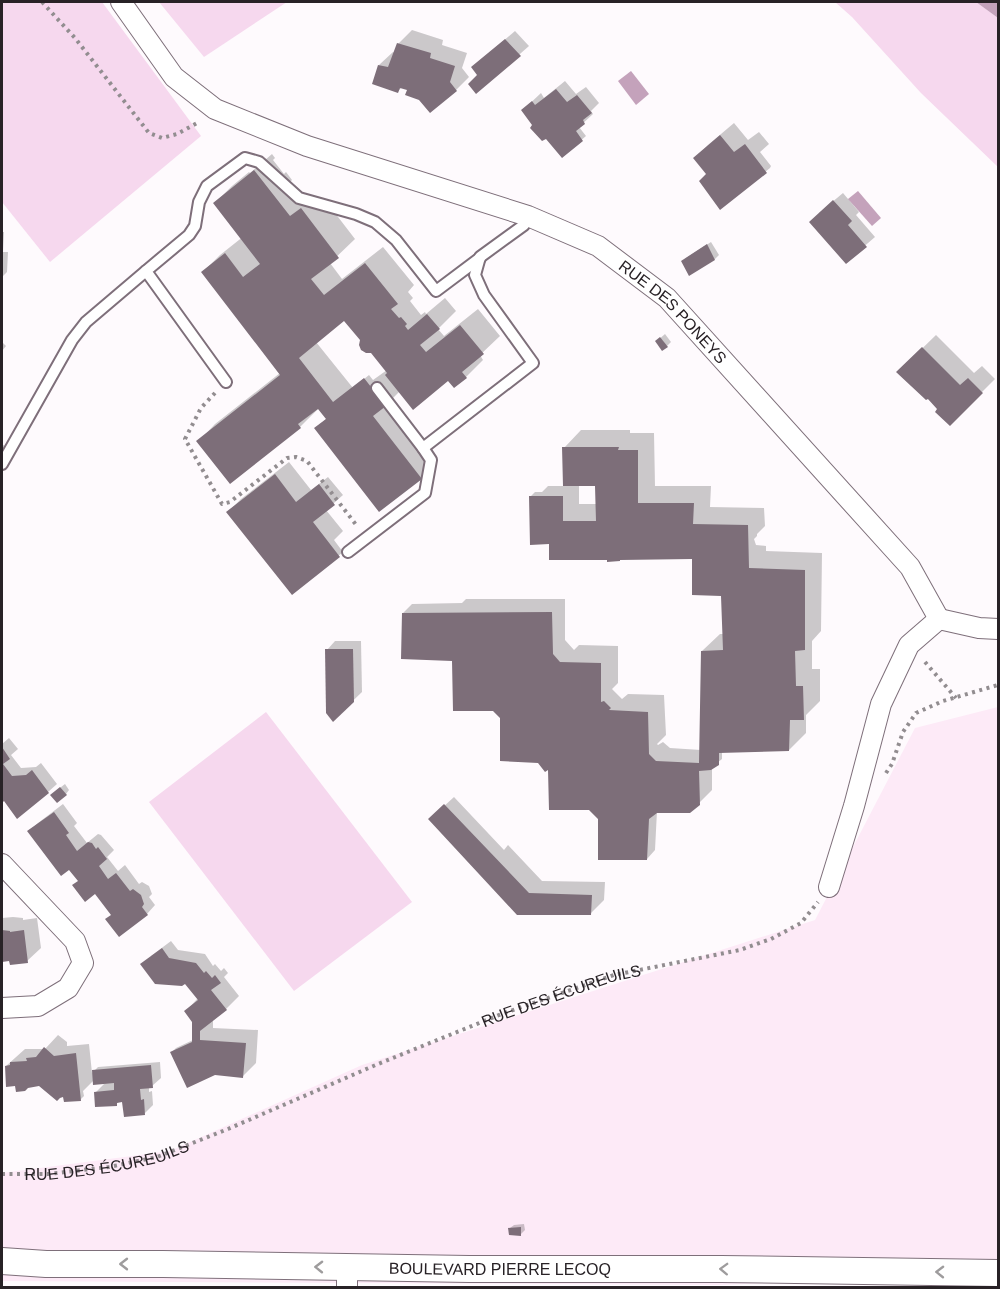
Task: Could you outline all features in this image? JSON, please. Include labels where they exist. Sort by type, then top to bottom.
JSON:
[{"type":"street","name":"RUE DES PONEYS","points":[[120,2],[174,77],[215,109],[307,146],[528,216],[598,246],[667,298],[910,567],[939,619]]},
{"type":"street","points":[[829,887],[881,705],[909,645],[939,619],[979,628],[999,629]]},
{"type":"street","points":[[2,864],[75,940],[83,963],[68,988],[38,1006],[2,1008]]},
{"type":"street","name":"BOULEVARD PIERRE LECOQ","points":[[2,1261],[46,1264],[163,1264],[347,1277],[721,1269],[754,1279],[999,1273]]},
{"type":"lane","points":[[2,464],[72,340],[86,322],[189,235],[195,226],[199,202],[207,186],[245,158],[259,162],[299,198],[356,213],[375,222],[396,240],[436,291],[524,225],[528,216]]},
{"type":"lane","points":[[423,448],[534,363],[484,295],[475,275],[480,258]]},
{"type":"lane","points":[[146,271],[226,382]]},
{"type":"lane","points":[[348,552],[425,493],[431,460],[377,388]]},
{"type":"path","points":[[42,2],[75,38],[149,134],[162,138],[177,134],[220,111]]},
{"type":"path","points":[[226,382],[201,408],[185,439],[222,504],[230,502],[287,458],[296,457],[307,461],[366,538]]},
{"type":"path","points":[[909,645],[956,698]]},
{"type":"path","points":[[862,776],[883,777],[892,764],[903,732],[916,713],[943,701],[999,685]]},
{"type":"path","name":"RUE DES ÉCUREUILS","points":[[2,1174],[48,1174],[99,1168],[157,1156],[228,1129],[499,1015],[614,975],[740,950],[771,939],[801,922],[829,887]]},
{"type":"shaded area","points":[[2,2],[102,2],[201,136],[50,262],[2,202]]},
{"type":"shaded area","points":[[159,2],[287,2],[204,57]]},
{"type":"shaded area","points":[[835,2],[976,2],[998,18],[998,167],[921,93],[852,17]]},
{"type":"shaded area","points":[[976,2],[998,2],[998,18]]},
{"type":"shaded area","points":[[631,71],[649,94],[636,105],[618,81]]},
{"type":"shaded area","points":[[858,191],[881,218],[872,226],[848,199]]},
{"type":"shaded area","points":[[998,707],[998,1274],[720,1285],[2,1281],[2,1173],[170,1151],[362,1065],[815,920],[915,728]]},
{"type":"shaded area","points":[[266,712],[412,902],[294,991],[149,802]]},
{"type":"building","points":[[505,39],[521,56],[476,94],[468,84],[477,75],[471,67]]},
{"type":"building","points":[[397,43],[431,53],[430,58],[455,66],[450,82],[457,91],[430,113],[419,100],[405,95],[407,90],[400,88],[398,93],[372,84],[378,65],[388,67]]},
{"type":"building","points":[[556,89],[567,102],[577,95],[592,113],[583,120],[585,124],[576,131],[583,141],[562,158],[546,139],[542,141],[530,128],[532,125],[521,110],[532,101],[535,105]]},
{"type":"building","points":[[720,135],[734,152],[745,144],[767,173],[720,210],[699,181],[706,174],[693,158]]},
{"type":"building","points":[[254,170],[290,216],[301,208],[339,258],[311,279],[324,295],[365,263],[398,304],[391,309],[407,324],[405,326],[408,330],[427,314],[440,329],[420,345],[426,352],[460,325],[484,354],[462,372],[467,378],[454,388],[448,381],[413,410],[371,353],[361,350],[360,340],[344,321],[299,358],[333,402],[364,378],[386,406],[373,416],[422,479],[379,512],[314,428],[326,419],[318,409],[298,424],[301,428],[230,484],[196,441],[280,375],[201,272],[225,253],[243,277],[260,264],[213,203]]},
{"type":"building","points":[[833,200],[852,221],[848,225],[867,247],[846,264],[809,222]]},
{"type":"building","points":[[707,244],[715,260],[689,276],[681,261]]},
{"type":"building","points":[[660,337],[668,347],[662,351],[655,341]]},
{"type":"building","points":[[922,347],[960,385],[968,378],[983,393],[950,426],[935,412],[937,409],[928,399],[926,400],[896,372]]},
{"type":"building","points":[[562,447],[619,447],[618,450],[638,450],[638,503],[694,503],[693,524],[748,525],[749,568],[805,570],[805,650],[795,651],[796,686],[803,686],[804,720],[790,720],[789,751],[719,753],[719,765],[711,770],[699,771],[700,805],[690,813],[657,813],[649,819],[647,860],[598,860],[598,819],[589,810],[549,810],[548,770],[545,772],[538,763],[500,761],[500,718],[493,711],[453,711],[452,661],[401,659],[402,613],[552,612],[553,654],[560,662],[601,663],[601,702],[604,701],[611,708],[609,710],[648,712],[649,754],[656,761],[699,763],[701,651],[723,650],[721,596],[692,595],[692,559],[607,562],[607,560],[549,560],[549,544],[530,545],[529,496],[563,496],[563,521],[596,521],[595,486],[563,486]]},
{"type":"building","points":[[275,474],[296,502],[319,484],[335,505],[313,522],[340,557],[292,595],[226,512]]},
{"type":"building","points":[[325,649],[353,649],[354,702],[333,722],[326,713]]},
{"type":"building","points":[[2,747],[10,759],[3,764],[12,776],[26,775],[32,770],[49,793],[17,819],[4,801],[2,803]]},
{"type":"building","points":[[60,787],[67,795],[57,803],[50,795]]},
{"type":"building","points":[[444,804],[529,893],[592,895],[591,915],[517,915],[428,819]]},
{"type":"building","points":[[54,812],[69,833],[66,835],[77,851],[88,842],[92,843],[96,849],[98,847],[107,859],[99,866],[108,879],[116,873],[130,891],[133,889],[141,895],[144,904],[142,907],[148,915],[119,937],[105,919],[111,915],[95,894],[85,902],[72,885],[78,881],[69,870],[61,876],[27,831]]},
{"type":"building","points":[[2,930],[10,932],[24,930],[28,963],[10,965],[9,961],[2,962]]},
{"type":"building","points":[[162,948],[169,958],[196,963],[204,973],[206,971],[212,978],[215,975],[221,983],[211,990],[227,1010],[200,1031],[200,1040],[246,1043],[243,1078],[215,1075],[187,1088],[170,1052],[192,1042],[192,1022],[184,1011],[198,1000],[185,984],[182,986],[155,984],[140,964]]},
{"type":"building","points":[[44,1047],[54,1056],[76,1053],[81,1101],[64,1102],[63,1097],[57,1101],[39,1086],[16,1092],[15,1086],[6,1087],[5,1066],[10,1065],[10,1062],[27,1061],[26,1058],[36,1057]]},
{"type":"building","points":[[151,1065],[153,1088],[140,1089],[141,1100],[144,1099],[145,1115],[124,1117],[122,1102],[117,1103],[117,1106],[95,1107],[94,1092],[114,1090],[114,1083],[93,1085],[92,1070]]},
{"type":"building","points":[[521,1227],[521,1236],[509,1235],[508,1228]]}]
